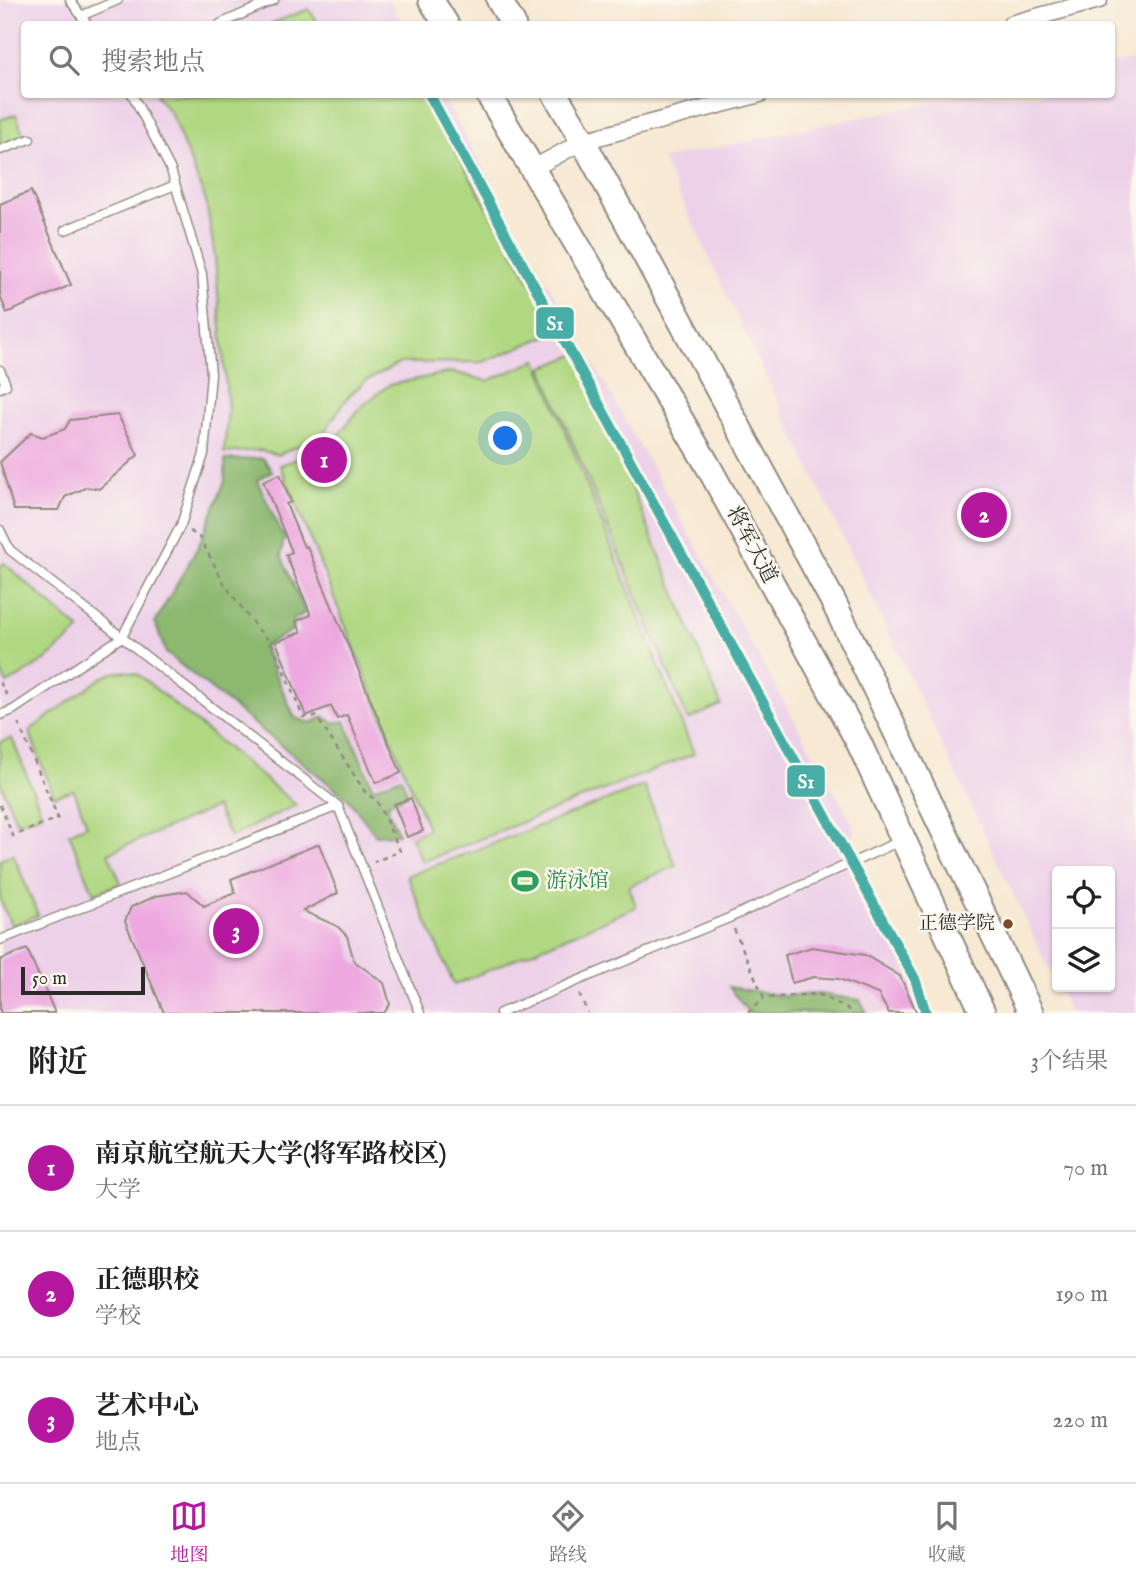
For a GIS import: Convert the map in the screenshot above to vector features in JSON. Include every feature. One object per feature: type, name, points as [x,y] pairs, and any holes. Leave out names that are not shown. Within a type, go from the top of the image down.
[{"type":"main road","points":[[431,0],[444,21]]},
{"type":"main road","points":[[499,0],[511,21]]},
{"type":"main road","name":"将军大道","points":[[490,98],[707,464],[859,743],[983,1013]]},
{"type":"main road","points":[[557,98],[834,603],[1031,1013]]},
{"type":"street","points":[[1022,21],[1099,0]]},
{"type":"street","points":[[532,169],[583,141],[745,98]]},
{"type":"lane","points":[[70,0],[85,21]]},
{"type":"lane","points":[[81,16],[118,0]]},
{"type":"lane","points":[[227,21],[274,0]]},
{"type":"lane","points":[[0,715],[13,710],[122,637],[181,525],[204,454],[211,374],[202,274],[171,170],[134,98]]},
{"type":"lane","points":[[0,150],[30,139]]},
{"type":"lane","points":[[65,230],[175,185]]},
{"type":"lane","points":[[0,370],[6,385],[0,388]]},
{"type":"lane","points":[[0,530],[10,550],[338,806],[421,1013]]},
{"type":"lane","points":[[0,940],[338,806]]},
{"type":"lane","points":[[500,1013],[729,918],[903,840]]},
{"type":"path","points":[[181,525],[200,538],[225,584],[255,626],[273,645],[303,718],[316,716],[367,795],[376,799],[400,851],[362,866]]},
{"type":"path","points":[[0,682],[58,818],[13,836],[0,805]]},
{"type":"path","points":[[729,918],[764,998]]},
{"type":"path","points":[[574,982],[588,1013]]},
{"type":"path","points":[[748,1013],[764,998],[818,994],[847,1007],[850,1013]]},
{"type":"shaded area","points":[[0,0],[389,0],[401,21],[21,21],[21,98],[444,98],[854,826],[854,861],[926,1013],[0,1013]]},
{"type":"shaded area","points":[[1136,59],[1136,1013],[1070,1013],[1060,992],[1115,992],[1115,866],[1052,866],[1052,976],[662,159],[953,98],[1115,98],[1115,63]]},
{"type":"green space","points":[[309,9],[316,21],[278,21]]},
{"type":"green space","points":[[158,98],[425,98],[559,331],[483,362],[400,363],[364,382],[348,397],[322,435],[278,455],[260,450],[224,453],[228,410],[215,257],[206,201],[171,114]]},
{"type":"green space","points":[[16,114],[24,137],[0,146],[0,120]]},
{"type":"green space","points":[[577,354],[721,705],[688,720],[542,368]]},
{"type":"green space","points":[[537,360],[694,754],[422,862],[411,838],[428,829],[280,465],[327,449],[361,407],[389,385],[452,372],[488,381]]},
{"type":"green space","points":[[263,458],[272,471],[257,480],[284,539],[281,555],[305,613],[294,619],[292,630],[263,647],[295,718],[311,723],[324,717],[334,723],[345,721],[373,788],[401,777],[408,795],[389,803],[388,810],[398,834],[376,835],[348,799],[166,653],[155,622],[198,547],[225,481],[225,460]]},
{"type":"green space","points":[[4,563],[80,630],[46,660],[7,684],[0,670],[0,566]]},
{"type":"green space","points":[[127,671],[139,675],[296,805],[230,837],[216,807],[108,853],[121,883],[94,894],[69,833],[87,825],[74,790],[54,796],[29,731],[101,678]]},
{"type":"green space","points":[[12,738],[42,814],[17,823],[0,781],[0,742]]},
{"type":"green space","name":"游泳馆","points":[[644,786],[676,866],[629,886],[636,907],[454,985],[407,876]]},
{"type":"green space","points":[[13,854],[38,915],[12,926],[0,900],[0,860]]},
{"type":"green space","points":[[729,987],[784,996],[818,994],[860,1000],[867,1013],[749,1013]]},
{"type":"building","points":[[31,191],[71,285],[7,313],[0,296],[0,204]]},
{"type":"building","points":[[118,415],[138,455],[99,489],[87,487],[65,497],[59,510],[14,510],[0,462],[31,433],[43,437],[65,429],[70,420]]},
{"type":"building","points":[[280,474],[291,502],[286,504],[304,547],[307,546],[401,773],[376,783],[347,715],[337,719],[331,706],[306,716],[276,642],[301,632],[296,621],[311,615],[286,555],[292,552],[263,481]]},
{"type":"building","points":[[411,798],[423,831],[407,837],[394,804]]},
{"type":"building","points":[[319,844],[338,893],[303,911],[337,926],[347,936],[354,961],[384,983],[390,1004],[384,1013],[164,1013],[125,921],[131,907],[156,896],[187,891],[204,906],[235,893],[231,879]]},
{"type":"building","points":[[812,947],[865,955],[900,976],[917,1013],[889,1013],[878,994],[839,979],[814,977],[792,983],[785,955]]},
{"type":"building","points":[[27,949],[55,1013],[0,1013],[0,960]]},
{"type":"transit line","name":"S1","points":[[431,98],[915,979],[926,1013]]},
{"type":"place","name":"南京航空航天大学(将军路校区)","points":[[324,460]]},
{"type":"place","name":"正德职校","points":[[984,515]]},
{"type":"place","name":"游泳馆","points":[[525,881]]},
{"type":"place","name":"正德学院","points":[[1008,924]]},
{"type":"place","name":"艺术中心","points":[[236,931]]}]
